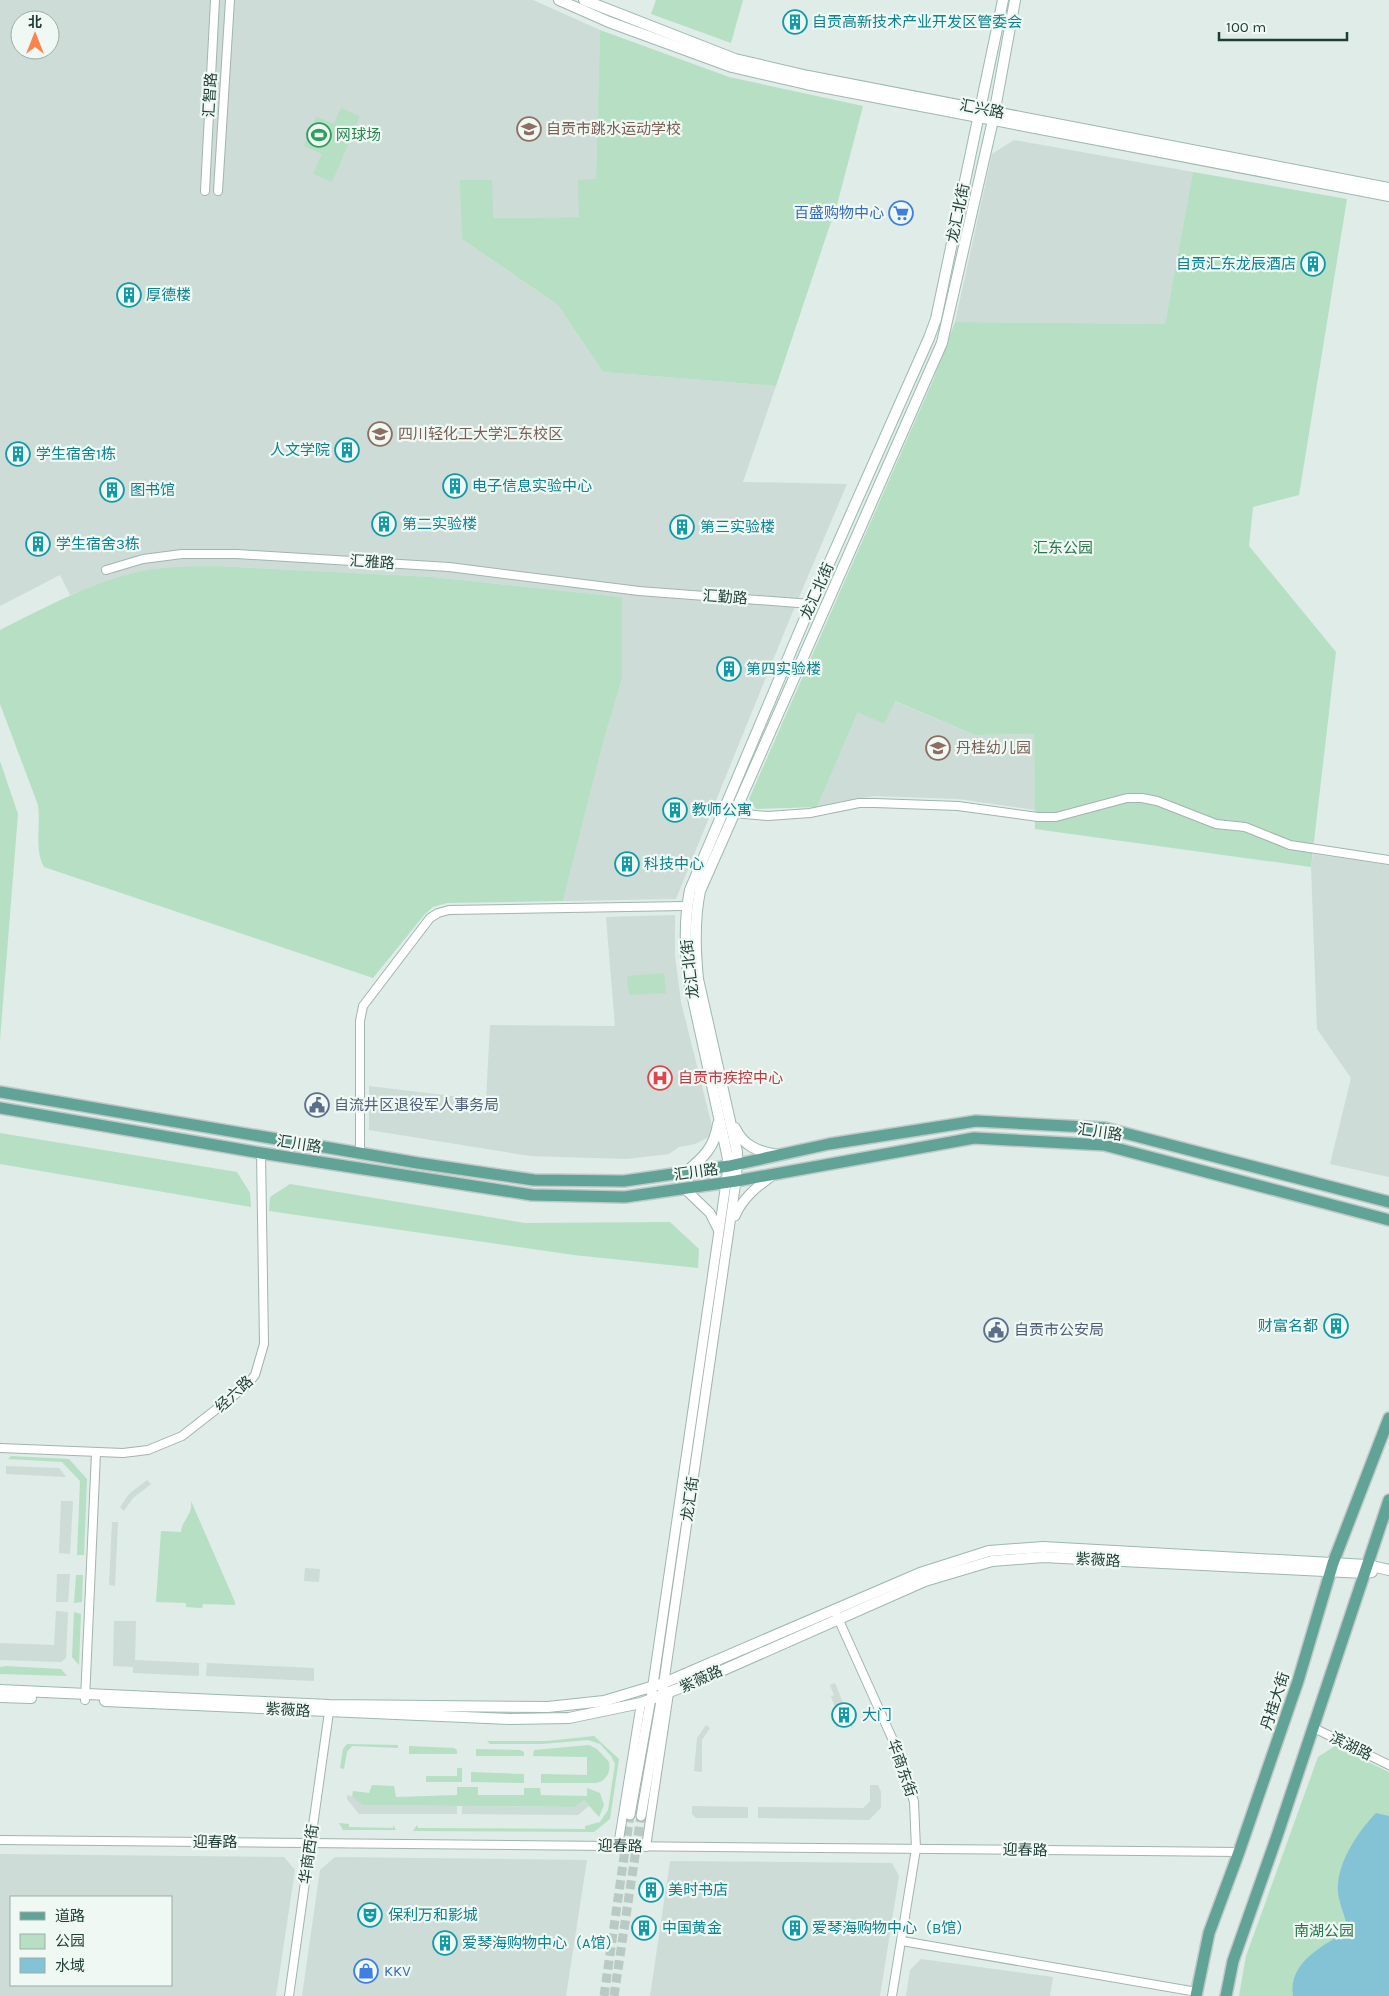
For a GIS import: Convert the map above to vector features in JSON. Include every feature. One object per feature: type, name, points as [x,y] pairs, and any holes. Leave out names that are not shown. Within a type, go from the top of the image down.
[{"type":"main road","points":[[559,0],[610,22],[732,67],[806,84],[980,113],[1389,196]]},
{"type":"main road","name":"汇兴路","points":[[584,0],[735,60],[980,113]]},
{"type":"main road","name":"龙汇北街","points":[[724,1116],[689,980],[686,953],[686,906],[690,890],[707,846],[812,604],[930,338],[936,318],[1003,0]]},
{"type":"main road","name":"龙汇北街","points":[[731,1182],[734,1165],[698,978],[696,907],[700,891],[734,813],[942,343],[993,116],[1015,0]]},
{"type":"main road","name":"汇兴路","points":[[993,116],[1389,188]]},
{"type":"main road","name":"汇川路","points":[[0,1092],[360,1153],[534,1180],[624,1181],[734,1165],[829,1144],[976,1121],[1105,1128],[1389,1202]]},
{"type":"main road","name":"汇川路","points":[[0,1108],[261,1153],[532,1195],[625,1197],[731,1182],[974,1138],[1104,1145],[1389,1220]]},
{"type":"main road","points":[[724,1116],[738,1135],[753,1148],[760,1152],[781,1155]]},
{"type":"main road","points":[[686,1172],[705,1157],[716,1137],[724,1116]]},
{"type":"main road","name":"丹桂大街","points":[[1196,1994],[1209,1933],[1298,1681],[1332,1567],[1389,1418]]},
{"type":"main road","points":[[1226,1996],[1233,1961],[1314,1728],[1389,1500]]},
{"type":"main road","name":"紫薇路","points":[[0,1690],[329,1712],[541,1719],[568,1718],[646,1701],[666,1694],[920,1573],[989,1551],[1042,1547],[1387,1570]]},
{"type":"main road","name":"紫薇路","points":[[0,1697],[85,1696],[329,1705],[548,1707],[604,1701],[652,1688],[835,1614]]},
{"type":"street","name":"汇智路","points":[[205,191],[215,0]]},
{"type":"street","name":"汇智路","points":[[218,190],[230,0]]},
{"type":"street","name":"汇雅路","points":[[106,570],[142,559],[182,554],[237,554],[449,567],[639,591]]},
{"type":"street","name":"汇勤路","points":[[639,591],[812,604]]},
{"type":"street","points":[[734,813],[768,816],[810,813],[859,803],[875,803],[958,806],[1038,817],[1056,817],[1127,798],[1142,798],[1157,801],[1216,824],[1244,827],[1290,845],[1389,860]]},
{"type":"street","points":[[360,1153],[360,1021],[363,1006],[430,918],[438,913],[449,910],[686,906]]},
{"type":"street","name":"经六路","points":[[0,1448],[134,1453],[170,1442],[191,1430],[227,1403],[255,1375],[261,1360],[264,1344],[261,1153]]},
{"type":"street","points":[[730,1228],[740,1205],[753,1190],[773,1174]]},
{"type":"street","name":"龙汇街","points":[[640,1816],[666,1694],[664,1683],[730,1228],[731,1182]]},
{"type":"street","name":"龙汇街","points":[[630,1815],[646,1701],[652,1688],[718,1229],[731,1182]]},
{"type":"street","points":[[684,1188],[710,1213],[718,1229]]},
{"type":"street","points":[[85,1696],[96,1453]]},
{"type":"street","name":"华商东街","points":[[835,1614],[906,1769],[914,1802],[916,1849],[892,1996]]},
{"type":"street","points":[[646,1846],[666,1694]]},
{"type":"street","points":[[618,1846],[646,1701]]},
{"type":"street","name":"华商西街","points":[[289,1996],[329,1712]]},
{"type":"street","name":"滨湖路","points":[[1314,1728],[1389,1765]]},
{"type":"street","name":"迎春路","points":[[0,1840],[1239,1852]]},
{"type":"street","points":[[902,1941],[1196,1994]]},
{"type":"shaded area","name":"四川轻化工大学汇东校区","points":[[0,0],[533,0],[600,30],[596,180],[579,217],[492,218],[462,239],[558,305],[603,372],[776,386],[743,482],[847,484],[786,628],[676,899],[563,901],[604,739],[622,679],[621,597],[433,577],[217,566],[135,573],[70,595],[60,575],[0,606]]},
{"type":"shaded area","points":[[1014,140],[1193,172],[1165,324],[955,322],[992,154]]},
{"type":"shaded area","name":"丹桂幼儿园","points":[[894,701],[975,735],[1034,734],[1035,810],[958,799],[874,796],[817,807],[858,712]]},
{"type":"shaded area","points":[[1313,854],[1389,865],[1389,1177],[1330,1164],[1351,1078],[1317,1029],[1311,867]]},
{"type":"shaded area","points":[[675,915],[675,956],[681,1002],[713,1130],[709,1137],[695,1144],[679,1147],[669,1154],[627,1159],[530,1156],[369,1130],[369,1086],[486,1100],[490,1025],[615,1026],[606,917]]},
{"type":"shaded area","points":[[6,1466],[59,1468],[66,1477],[6,1474]]},
{"type":"shaded area","points":[[147,1480],[151,1484],[133,1498],[124,1511],[120,1507],[129,1494]]},
{"type":"shaded area","points":[[61,1501],[73,1501],[70,1554],[59,1553]]},
{"type":"shaded area","points":[[112,1522],[118,1522],[115,1586],[109,1585]]},
{"type":"shaded area","points":[[305,1568],[320,1569],[319,1582],[304,1581]]},
{"type":"shaded area","points":[[57,1574],[70,1574],[68,1602],[56,1602]]},
{"type":"shaded area","points":[[56,1611],[68,1612],[66,1658],[61,1662],[0,1660],[0,1643],[54,1645]]},
{"type":"shaded area","points":[[114,1621],[136,1621],[135,1660],[199,1663],[199,1676],[133,1673],[133,1667],[113,1666]]},
{"type":"shaded area","points":[[207,1663],[314,1668],[314,1681],[206,1676]]},
{"type":"shaded area","points":[[835,1683],[843,1703],[835,1707],[831,1696],[834,1695],[830,1685]]},
{"type":"shaded area","points":[[706,1725],[710,1728],[702,1740],[702,1772],[694,1771],[697,1738]]},
{"type":"shaded area","points":[[870,1785],[878,1785],[881,1792],[881,1808],[869,1820],[758,1818],[758,1807],[863,1808],[870,1801]]},
{"type":"shaded area","points":[[347,1795],[355,1797],[362,1805],[457,1806],[457,1814],[359,1814],[347,1799]]},
{"type":"shaded area","points":[[584,1800],[589,1806],[578,1815],[462,1814],[462,1806],[575,1807]]},
{"type":"shaded area","points":[[692,1806],[748,1807],[748,1818],[696,1818],[692,1814]]},
{"type":"shaded area","points":[[0,1854],[284,1857],[295,1870],[276,1996],[0,1996]]},
{"type":"shaded area","name":"爱琴海购物中心（A馆）","points":[[335,1857],[587,1860],[566,1996],[302,1996],[320,1870]]},
{"type":"shaded area","points":[[670,1861],[892,1863],[899,1876],[880,1996],[650,1996]]},
{"type":"shaded area","points":[[921,1959],[1053,1977],[1050,1996],[906,1996],[910,1970]]},
{"type":"green space","points":[[656,0],[743,0],[731,43],[651,14]]},
{"type":"green space","points":[[600,30],[729,77],[863,106],[838,201],[776,386],[603,372],[558,305],[462,239],[460,180],[492,180],[493,218],[579,217],[578,180],[596,179]]},
{"type":"green space","points":[[341,108],[360,116],[332,182],[313,174],[322,154],[304,146],[316,117],[334,124]]},
{"type":"green space","name":"汇东公园","points":[[1193,172],[1347,199],[1299,495],[1253,507],[1249,546],[1336,652],[1311,867],[1035,829],[1034,734],[975,735],[895,701],[884,724],[858,712],[817,807],[756,809],[749,799],[934,378],[955,322],[1165,324]]},
{"type":"green space","points":[[217,566],[433,577],[622,597],[622,679],[604,739],[563,901],[447,903],[433,907],[425,914],[373,978],[44,867],[38,845],[38,805],[0,704],[0,630],[66,598],[116,578],[155,569]]},
{"type":"green space","points":[[0,761],[18,814],[0,1040]]},
{"type":"green space","points":[[664,973],[666,993],[629,995],[627,976]]},
{"type":"green space","points":[[0,1133],[237,1172],[250,1193],[251,1207],[0,1164]]},
{"type":"green space","points":[[290,1184],[525,1223],[670,1222],[699,1249],[698,1268],[574,1255],[269,1211],[270,1197]]},
{"type":"green space","points":[[11,1456],[69,1459],[87,1479],[84,1555],[77,1555],[80,1481],[62,1462],[8,1459]]},
{"type":"green space","points":[[191,1501],[235,1605],[203,1604],[202,1608],[186,1607],[186,1603],[156,1602],[161,1531],[181,1532],[189,1514]]},
{"type":"green space","points":[[76,1575],[83,1575],[82,1602],[74,1603]]},
{"type":"green space","points":[[74,1612],[81,1614],[79,1665],[72,1657]]},
{"type":"green space","points":[[0,1667],[61,1669],[67,1676],[0,1674]]},
{"type":"green space","points":[[594,1736],[619,1759],[610,1819],[594,1832],[413,1831],[417,1825],[418,1828],[585,1829],[585,1826],[600,1822],[608,1810],[615,1764],[611,1756],[600,1744],[588,1740],[542,1744],[490,1744],[487,1741],[547,1741]]},
{"type":"green space","points":[[347,1744],[398,1745],[398,1748],[352,1746],[347,1752],[344,1769],[340,1768],[343,1749]]},
{"type":"green space","points":[[589,1745],[597,1749],[609,1762],[608,1773],[603,1780],[596,1783],[541,1783],[541,1774],[587,1775],[587,1757],[533,1756],[534,1750]]},
{"type":"green space","points":[[409,1746],[454,1748],[457,1750],[457,1754],[409,1754]]},
{"type":"green space","name":"南湖公园","points":[[1335,1746],[1389,1772],[1389,1996],[1239,1996],[1246,1956],[1318,1757]]},
{"type":"green space","points":[[476,1749],[520,1750],[524,1752],[524,1756],[476,1756]]},
{"type":"green space","points":[[457,1768],[462,1768],[462,1782],[426,1782],[426,1776],[457,1776]]},
{"type":"green space","points":[[471,1772],[524,1774],[524,1783],[471,1782]]},
{"type":"green space","points":[[372,1785],[394,1786],[396,1797],[457,1795],[457,1787],[478,1787],[478,1795],[524,1795],[524,1788],[540,1788],[541,1795],[587,1796],[587,1788],[600,1793],[604,1805],[599,1817],[584,1800],[575,1807],[362,1805],[352,1796],[353,1791],[369,1793]]},
{"type":"green space","points":[[339,1823],[349,1824],[349,1827],[393,1828],[393,1825],[396,1830],[343,1830]]},
{"type":"water","points":[[1376,1813],[1389,1816],[1389,1996],[1293,1996],[1293,1984],[1296,1973],[1302,1964],[1319,1949],[1348,1930],[1338,1892],[1340,1871],[1355,1839]]},
{"type":"tunnel","points":[[604,1996],[630,1815]]},
{"type":"tunnel","points":[[614,1996],[641,1816]]},
{"type":"place","name":"自贡高新技术产业开发区管委会","points":[[795,22]]},
{"type":"place","name":"自贡市跳水运动学校","points":[[529,129]]},
{"type":"place","name":"网球场","points":[[319,135]]},
{"type":"place","name":"百盛购物中心","points":[[901,213]]},
{"type":"place","name":"自贡汇东龙辰酒店","points":[[1313,264]]},
{"type":"place","name":"厚德楼","points":[[129,295]]},
{"type":"place","name":"四川轻化工大学汇东校区","points":[[380,434]]},
{"type":"place","name":"人文学院","points":[[347,450]]},
{"type":"place","name":"学生宿舍1栋","points":[[18,454]]},
{"type":"place","name":"电子信息实验中心","points":[[455,486]]},
{"type":"place","name":"图书馆","points":[[112,490]]},
{"type":"place","name":"第二实验楼","points":[[384,524]]},
{"type":"place","name":"第三实验楼","points":[[682,527]]},
{"type":"place","name":"学生宿舍3栋","points":[[38,544]]},
{"type":"place","name":"第四实验楼","points":[[729,669]]},
{"type":"place","name":"丹桂幼儿园","points":[[938,748]]},
{"type":"place","name":"教师公寓","points":[[675,810]]},
{"type":"place","name":"科技中心","points":[[627,864]]},
{"type":"place","name":"自贡市疾控中心","points":[[660,1078]]},
{"type":"place","name":"自流井区退役军人事务局","points":[[317,1105]]},
{"type":"place","name":"财富名都","points":[[1336,1326]]},
{"type":"place","name":"自贡市公安局","points":[[996,1330]]},
{"type":"place","name":"大门","points":[[844,1715]]},
{"type":"place","name":"美时书店","points":[[651,1890]]},
{"type":"place","name":"保利万和影城","points":[[370,1915]]},
{"type":"place","name":"中国黄金","points":[[644,1928]]},
{"type":"place","name":"爱琴海购物中心（B馆）","points":[[795,1928]]},
{"type":"place","name":"爱琴海购物中心（A馆）","points":[[445,1943]]},
{"type":"place","name":"KKV","points":[[366,1971]]}]
